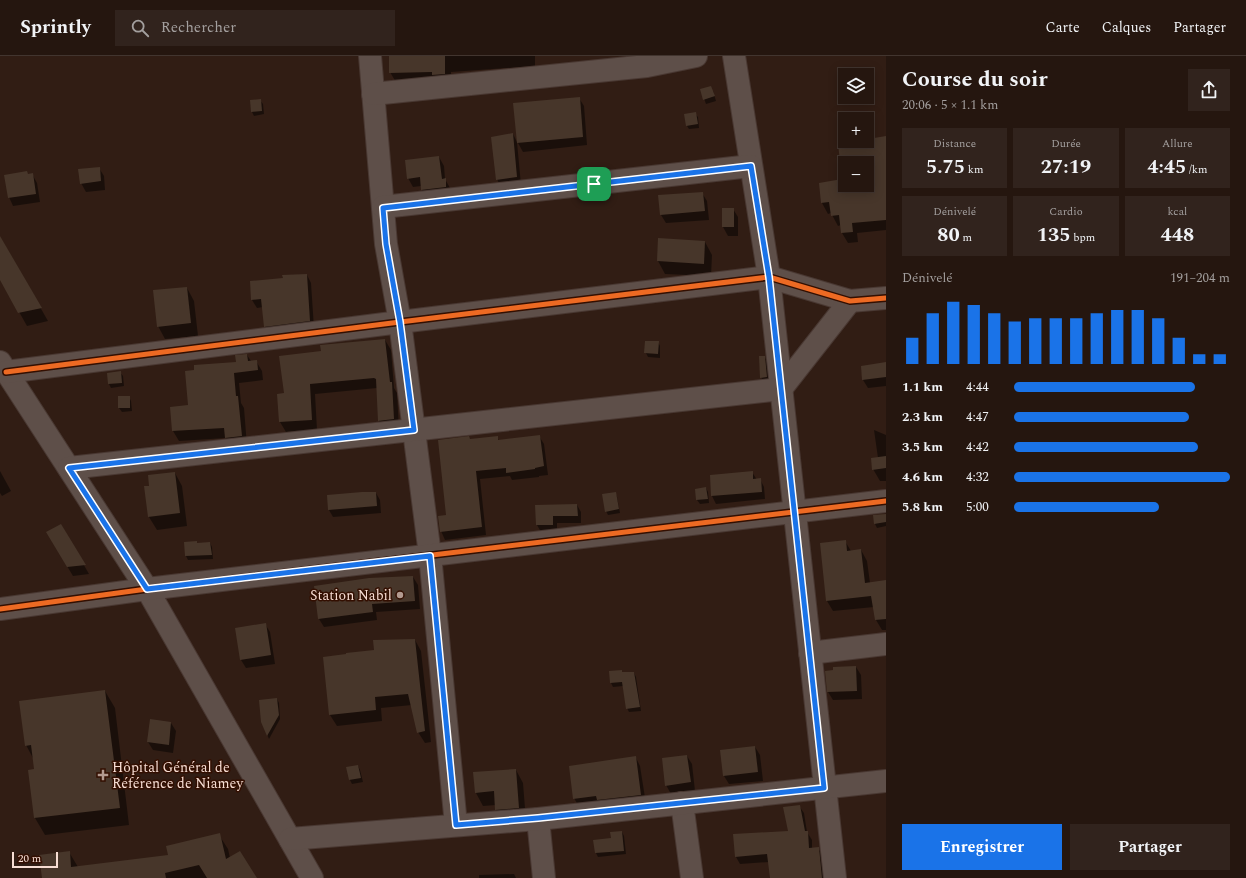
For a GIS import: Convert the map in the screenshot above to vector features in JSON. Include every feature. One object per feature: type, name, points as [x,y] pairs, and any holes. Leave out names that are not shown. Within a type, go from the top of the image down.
[{"type":"street","points":[[370,56],[386,244],[400,322],[430,556],[456,825]]},
{"type":"street","points":[[373,94],[647,66],[696,56]]},
{"type":"street","points":[[734,56],[769,277],[834,878]]},
{"type":"street","points":[[383,208],[751,166]]},
{"type":"street","points":[[312,878],[147,589],[3,367],[400,322],[769,277],[850,301],[886,298]]},
{"type":"street","points":[[69,468],[781,389],[850,301]]},
{"type":"street","points":[[0,609],[147,589],[886,501]]},
{"type":"street","points":[[810,653],[886,644]]},
{"type":"street","points":[[290,839],[538,818],[886,781]]},
{"type":"street","points":[[682,803],[692,878]]},
{"type":"street","points":[[538,818],[544,878]]},
{"type":"building","points":[[389,56],[445,56],[445,74],[432,75],[432,72],[389,73]]},
{"type":"building","points":[[711,86],[715,96],[703,100],[700,89]]},
{"type":"building","points":[[580,97],[583,137],[517,143],[513,103]]},
{"type":"building","points":[[261,99],[262,111],[251,112],[250,100]]},
{"type":"building","points":[[696,112],[698,124],[686,126],[684,114]]},
{"type":"building","points":[[513,133],[517,177],[496,180],[491,137]]},
{"type":"building","points":[[886,136],[886,220],[852,223],[853,232],[841,233],[839,215],[831,216],[829,202],[821,203],[819,183],[838,180],[838,192],[874,192],[874,156],[839,156],[838,148],[874,148],[874,139]]},
{"type":"building","points":[[439,156],[442,179],[446,178],[446,187],[421,190],[420,177],[407,179],[405,160]]},
{"type":"building","points":[[100,167],[101,181],[80,184],[78,169]]},
{"type":"building","points":[[27,171],[28,174],[33,173],[36,194],[8,198],[4,175]]},
{"type":"building","points":[[703,192],[705,211],[660,215],[658,195]]},
{"type":"building","points":[[722,208],[734,208],[734,227],[722,227]]},
{"type":"building","points":[[0,236],[42,308],[18,313],[0,280]]},
{"type":"building","points":[[658,238],[705,241],[704,264],[657,261]]},
{"type":"building","points":[[307,274],[310,321],[264,327],[261,299],[251,300],[250,281],[283,278],[282,275]]},
{"type":"building","points":[[187,287],[191,323],[157,327],[153,290]]},
{"type":"building","points":[[385,339],[390,382],[392,382],[394,419],[378,421],[376,379],[374,378],[310,384],[312,420],[279,422],[277,394],[284,393],[279,356],[321,351],[320,345]]},
{"type":"building","points":[[645,341],[659,341],[658,354],[644,353]]},
{"type":"building","points":[[247,354],[248,361],[257,360],[258,370],[234,373],[242,436],[225,438],[224,428],[172,431],[170,407],[188,405],[185,371],[194,370],[194,365],[236,362],[235,355]]},
{"type":"building","points":[[759,356],[765,356],[767,377],[760,378]]},
{"type":"building","points":[[886,362],[886,377],[862,380],[861,366]]},
{"type":"building","points":[[121,371],[122,383],[108,384],[107,373]]},
{"type":"building","points":[[118,396],[130,396],[130,408],[118,408]]},
{"type":"building","points":[[540,435],[544,466],[535,469],[506,473],[506,468],[476,471],[482,527],[440,532],[438,516],[446,515],[438,440],[469,436],[470,439],[498,436],[498,440]]},
{"type":"building","points":[[886,456],[886,468],[872,470],[871,458]]},
{"type":"building","points":[[753,471],[753,479],[761,478],[762,492],[711,496],[710,475]]},
{"type":"building","points":[[175,472],[180,513],[148,517],[144,486],[149,486],[148,475]]},
{"type":"building","points":[[706,487],[708,499],[696,500],[695,489]]},
{"type":"building","points":[[376,492],[377,506],[328,510],[327,495]]},
{"type":"building","points":[[616,492],[619,509],[605,512],[602,494]]},
{"type":"building","points":[[577,504],[578,516],[553,516],[553,525],[536,525],[535,505]]},
{"type":"building","points":[[886,514],[886,522],[874,524],[873,515]]},
{"type":"building","points":[[61,524],[86,565],[67,567],[46,532]]},
{"type":"building","points":[[846,540],[847,551],[861,549],[865,583],[886,580],[886,619],[875,620],[871,596],[826,601],[820,543]]},
{"type":"building","points":[[197,541],[197,543],[210,542],[212,555],[185,556],[184,542]]},
{"type":"building","points":[[413,576],[415,601],[372,604],[373,612],[318,619],[314,586],[369,578]]},
{"type":"building","points":[[266,623],[271,655],[240,660],[235,628]]},
{"type":"building","points":[[415,639],[425,731],[417,733],[408,694],[375,697],[376,710],[329,715],[323,657],[374,650],[373,640]]},
{"type":"building","points":[[856,666],[857,691],[827,692],[825,671],[833,670],[833,667]]},
{"type":"building","points":[[622,670],[622,672],[634,672],[640,707],[626,709],[622,682],[610,683],[609,671]]},
{"type":"building","points":[[105,690],[120,808],[34,818],[28,770],[34,769],[31,745],[25,746],[19,701]]},
{"type":"building","points":[[277,698],[279,715],[267,736],[261,722],[259,700]]},
{"type":"building","points":[[150,719],[171,722],[169,745],[147,742]]},
{"type":"building","points":[[755,746],[758,772],[723,776],[720,750]]},
{"type":"building","points":[[687,755],[691,782],[665,786],[662,758]]},
{"type":"building","points":[[636,756],[641,795],[597,800],[596,796],[573,799],[569,766]]},
{"type":"building","points":[[358,765],[361,778],[349,780],[346,767]]},
{"type":"building","points":[[516,769],[519,808],[495,810],[494,791],[475,793],[473,772]]},
{"type":"building","points":[[800,805],[805,831],[808,831],[809,848],[819,847],[822,878],[770,878],[767,854],[735,857],[733,834],[788,831],[783,807]]},
{"type":"building","points":[[622,831],[624,851],[595,853],[593,840],[611,838],[610,832]]},
{"type":"building","points":[[220,833],[226,859],[240,851],[257,878],[207,878],[199,865],[165,873],[166,878],[42,878],[39,855],[70,851],[71,867],[168,855],[166,846]]},
{"type":"cycle path","points":[[6,372],[769,277],[850,301],[886,298]]},
{"type":"cycle path","points":[[0,609],[147,589],[886,501]]},
{"type":"place","name":"Station Nabil","points":[[400,595]]},
{"type":"place","name":"Hôpital Général de Référence de Niamey","points":[[103,775]]},
{"type":"route","points":[[751,166],[769,277],[824,788],[538,818],[456,825],[430,556],[147,589],[69,468],[414,430],[400,322],[386,244],[383,208],[594,184],[751,166]]}]
